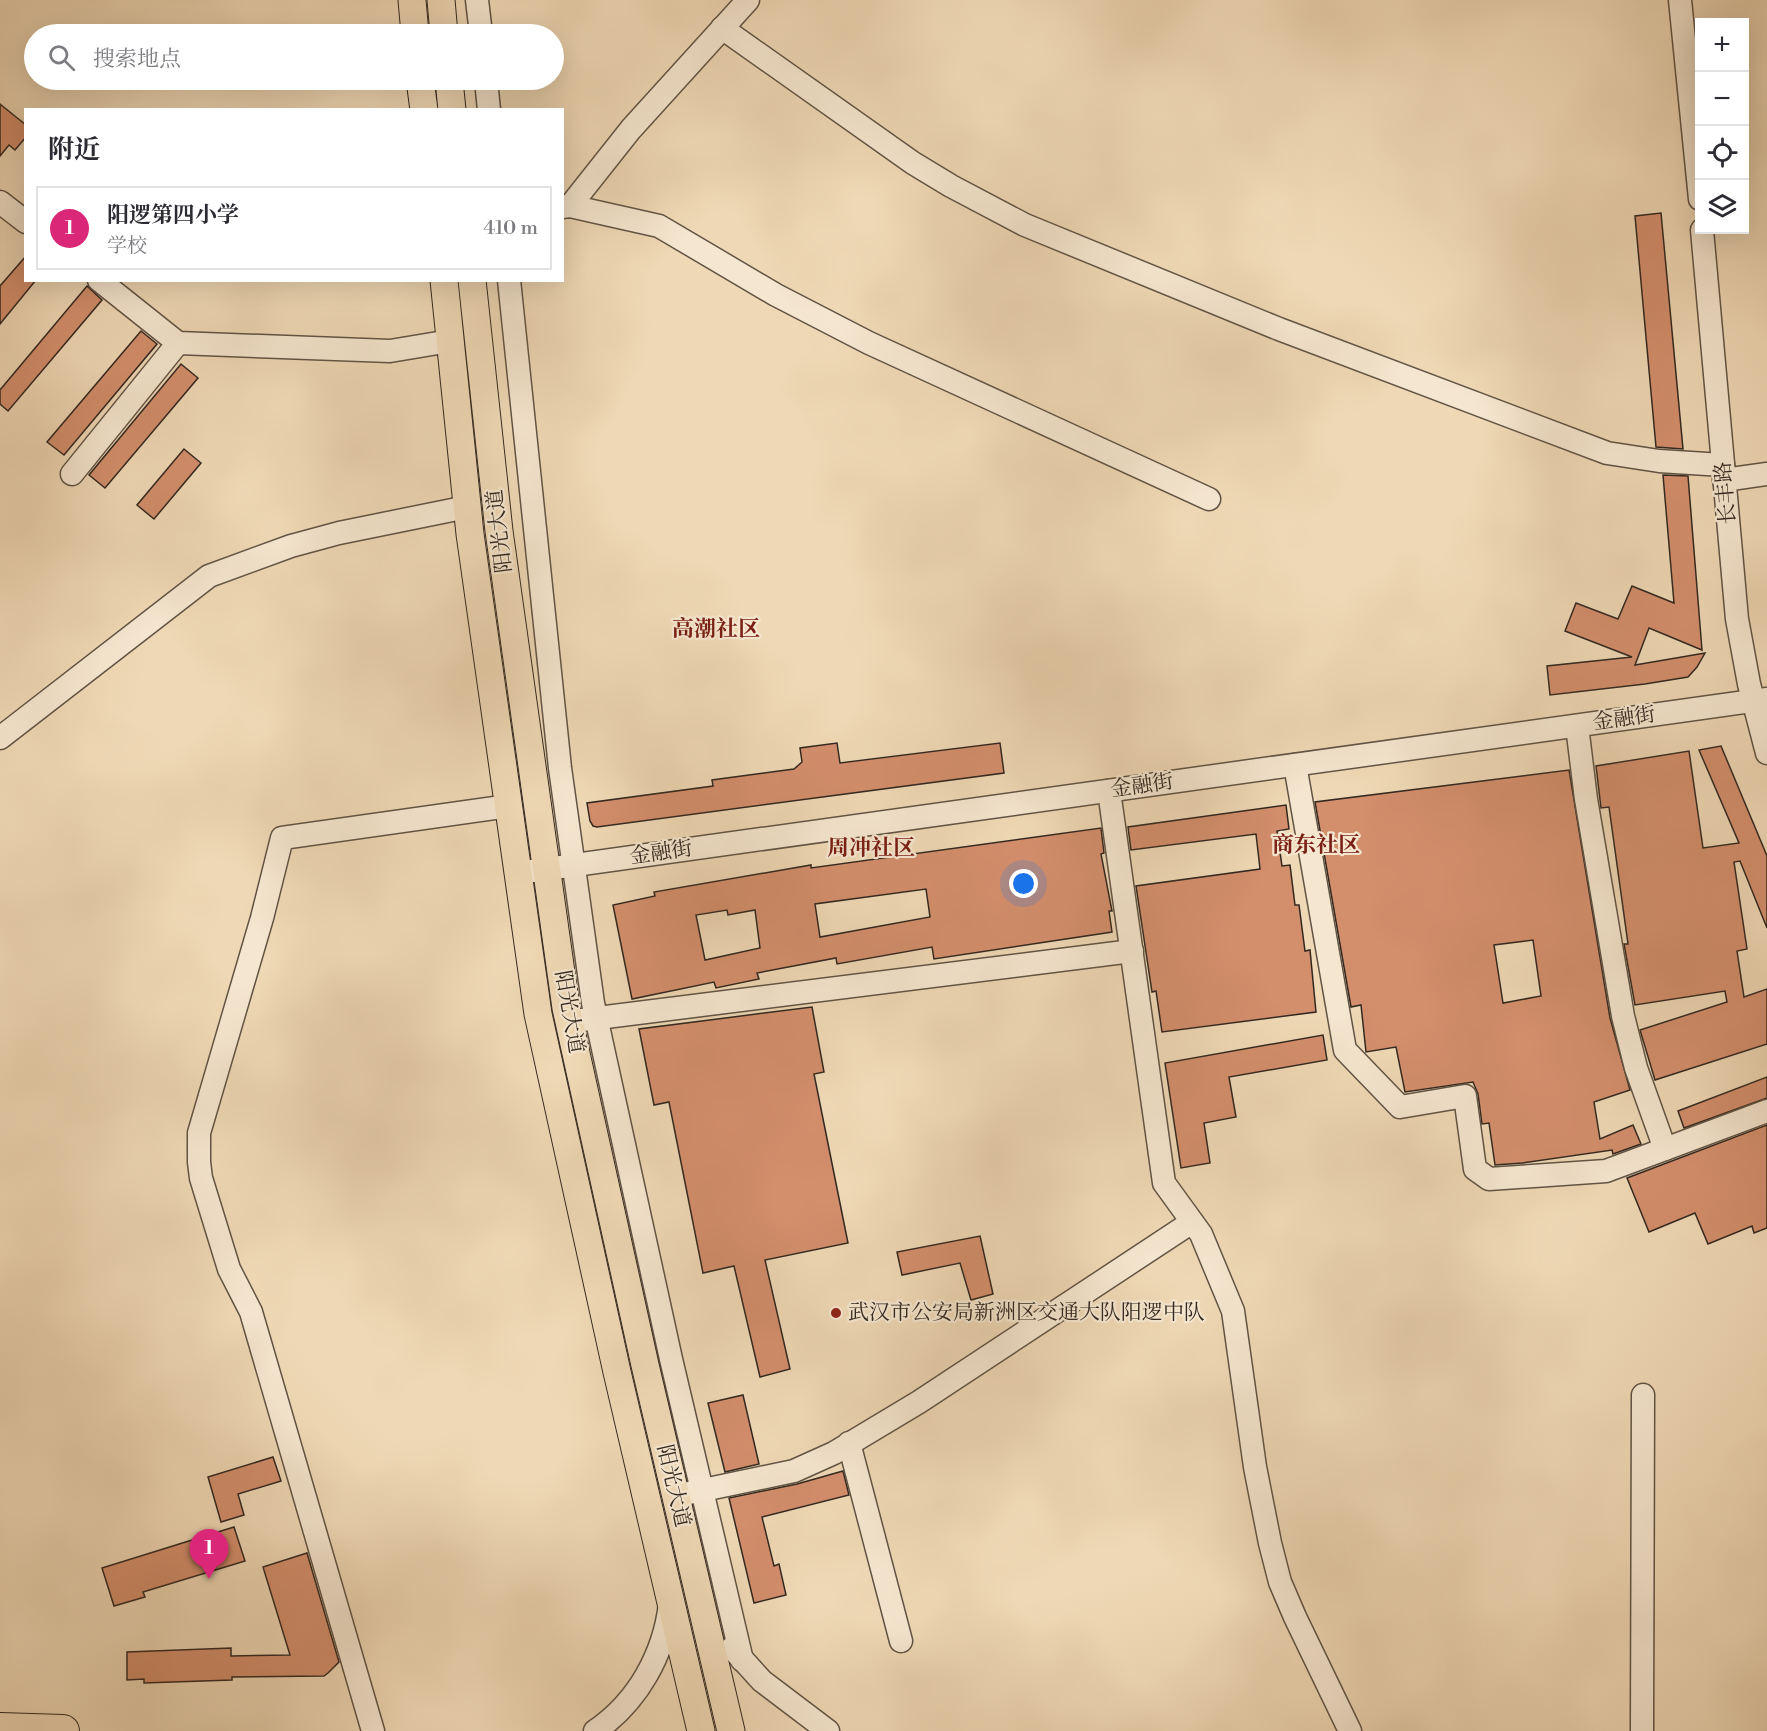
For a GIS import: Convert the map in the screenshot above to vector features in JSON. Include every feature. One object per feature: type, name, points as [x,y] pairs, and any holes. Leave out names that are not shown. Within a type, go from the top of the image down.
[{"type":"highway","points":[[0,1728],[63,1731]]},
{"type":"main road","points":[[412,0],[414,24]]},
{"type":"main road","points":[[441,0],[443,24]]},
{"type":"main road","points":[[421,90],[424,108]]},
{"type":"main road","points":[[450,90],[452,108]]},
{"type":"main road","name":"阳光大道","points":[[444,282],[467,507],[538,1014],[617,1372],[701,1731]]},
{"type":"main road","name":"阳光大道","points":[[472,282],[499,531],[569,1022],[675,1496],[731,1731]]},
{"type":"street","points":[[477,0],[480,24]]},
{"type":"street","points":[[748,0],[566,206],[659,226],[776,295],[869,343],[1209,499]]},
{"type":"street","points":[[1680,0],[1698,180]]},
{"type":"street","points":[[722,28],[913,163],[989,207],[1062,242],[1289,334],[1606,453],[1724,472],[1767,474]]},
{"type":"street","points":[[487,90],[489,108]]},
{"type":"street","points":[[0,202],[24,220]]},
{"type":"street","name":"长丰路","points":[[1702,234],[1737,619],[1760,700],[1767,753]]},
{"type":"street","points":[[102,282],[178,343],[390,351],[450,341]]},
{"type":"street","points":[[509,282],[560,768],[596,1019],[742,1660]]},
{"type":"street","points":[[72,474],[178,343]]},
{"type":"street","points":[[0,738],[209,576],[280,549],[339,533],[467,507]]},
{"type":"street","name":"金融街","points":[[518,873],[1760,700]]},
{"type":"street","points":[[1577,726],[1586,800],[1623,1016],[1636,1068],[1665,1149]]},
{"type":"street","points":[[1295,765],[1345,1050],[1400,1107],[1465,1096],[1475,1168],[1489,1179],[1606,1171],[1767,1111]]},
{"type":"street","points":[[1109,791],[1164,1183],[1201,1234],[1233,1311],[1255,1467],[1280,1582],[1350,1731]]},
{"type":"street","points":[[373,1731],[251,1312],[229,1269],[201,1178],[199,1133],[262,918],[282,838],[509,806]]},
{"type":"street","points":[[569,1022],[1132,951]]},
{"type":"street","points":[[675,1496],[794,1471],[834,1453],[919,1402],[1192,1222]]},
{"type":"street","points":[[1641,1731],[1643,1395]]},
{"type":"street","points":[[849,1443],[901,1641]]},
{"type":"street","points":[[595,1731],[628,1702],[650,1670],[664,1636],[670,1599]]},
{"type":"street","points":[[702,1608],[742,1660],[786,1701],[828,1731]]},
{"type":"building","points":[[0,104],[24,123],[24,139],[15,150],[9,145],[0,156]]},
{"type":"building","points":[[1661,213],[1683,449],[1656,447],[1635,216]]},
{"type":"building","points":[[24,258],[24,282],[34,282],[0,324],[0,286]]},
{"type":"building","points":[[87,286],[102,300],[8,411],[0,404],[0,390]]},
{"type":"building","points":[[141,331],[157,344],[64,455],[47,442]]},
{"type":"building","points":[[181,364],[198,378],[105,488],[89,475]]},
{"type":"building","points":[[184,449],[201,463],[154,519],[137,505]]},
{"type":"building","points":[[1663,475],[1688,476],[1702,650],[1649,628],[1635,665],[1705,653],[1688,677],[1550,695],[1547,666],[1632,657],[1565,631],[1576,603],[1618,619],[1632,586],[1674,603]]},
{"type":"building","points":[[837,743],[840,763],[1000,743],[1004,773],[597,827],[593,826],[590,821],[587,803],[713,786],[712,780],[794,769],[802,762],[800,748]]},
{"type":"building","points":[[1721,746],[1767,856],[1767,928],[1740,861],[1734,862],[1747,949],[1737,951],[1744,997],[1767,989],[1767,1044],[1655,1080],[1640,1030],[1727,1002],[1725,991],[1635,1005],[1624,944],[1628,944],[1609,807],[1601,808],[1596,766],[1689,751],[1703,848],[1739,843],[1699,750]]},
{"type":"building","points":[[1569,770],[1610,1018],[1630,1090],[1594,1102],[1600,1139],[1633,1125],[1641,1144],[1613,1154],[1612,1150],[1495,1165],[1489,1123],[1482,1124],[1478,1094],[1473,1082],[1405,1092],[1396,1047],[1366,1052],[1361,1005],[1351,1007],[1315,802]],"holes":[[[1533,940],[1541,996],[1503,1003],[1494,945]]]},
{"type":"building","points":[[1286,805],[1289,829],[1277,831],[1282,866],[1290,865],[1295,905],[1299,905],[1305,951],[1310,950],[1316,1012],[1162,1032],[1156,991],[1152,992],[1136,886],[1260,869],[1256,834],[1131,850],[1128,827]]},
{"type":"building","points":[[1101,828],[1104,853],[1101,854],[1112,911],[1109,911],[1112,932],[934,959],[932,947],[837,964],[836,958],[757,973],[759,979],[716,988],[714,982],[632,999],[613,905],[655,896],[654,892],[811,865],[811,868]],"holes":[[[926,889],[930,917],[820,937],[815,904]],[[727,910],[728,915],[755,910],[760,948],[705,960],[696,915]]]},
{"type":"building","points":[[812,1007],[824,1072],[814,1074],[848,1243],[765,1260],[790,1369],[760,1377],[734,1266],[703,1273],[669,1102],[654,1105],[639,1029]]},
{"type":"building","points":[[1323,1035],[1327,1060],[1229,1077],[1236,1117],[1204,1123],[1210,1163],[1181,1168],[1165,1063]]},
{"type":"building","points":[[1767,1077],[1767,1098],[1684,1128],[1678,1111]]},
{"type":"building","points":[[1767,1125],[1767,1228],[1754,1233],[1752,1226],[1708,1244],[1695,1213],[1649,1232],[1627,1178]]},
{"type":"building","points":[[980,1236],[993,1294],[971,1300],[960,1263],[902,1275],[897,1252]]},
{"type":"building","points":[[743,1395],[759,1464],[725,1472],[708,1403]]},
{"type":"building","points":[[273,1457],[281,1481],[238,1494],[244,1515],[221,1522],[208,1477]]},
{"type":"building","points":[[843,1471],[849,1495],[762,1517],[774,1566],[779,1564],[786,1595],[754,1603],[729,1498],[797,1484]]},
{"type":"building","points":[[234,1527],[245,1561],[143,1592],[145,1597],[114,1606],[102,1568]]},
{"type":"building","points":[[307,1553],[339,1662],[324,1676],[232,1677],[232,1680],[144,1683],[144,1679],[127,1680],[127,1652],[231,1648],[231,1656],[290,1655],[263,1567]]},
{"type":"place","name":"武汉市公安局新洲区交通大队阳逻中队","points":[[836,1313]]},
{"type":"place","name":"阳逻第四小学","points":[[209,1579]]},
{"type":"district","name":"高潮社区","points":[[716,629]]},
{"type":"district","name":"商东社区","points":[[1316,845]]},
{"type":"district","name":"周冲社区","points":[[871,848]]}]
